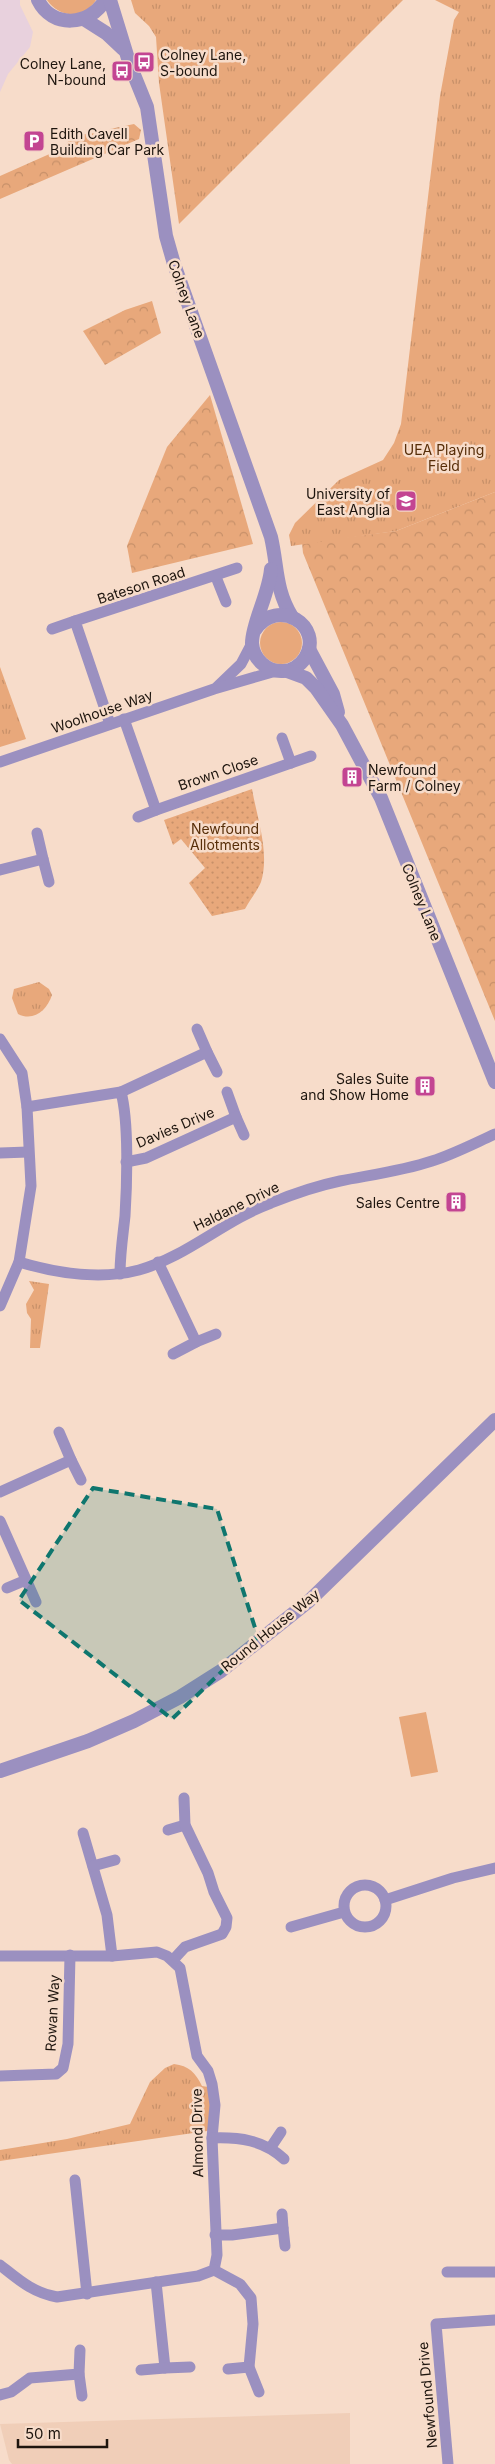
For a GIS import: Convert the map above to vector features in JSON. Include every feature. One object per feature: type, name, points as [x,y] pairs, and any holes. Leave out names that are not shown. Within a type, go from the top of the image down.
[{"type":"street","points":[[38,0],[49,14],[59,20],[70,22],[84,19],[100,8],[105,0]]},
{"type":"street","name":"Colney Lane","points":[[110,0],[147,107],[164,219],[174,264],[270,537],[275,556],[277,582],[292,617],[306,630],[309,648],[333,694],[342,725]]},
{"type":"street","name":"Colney Lane","points":[[84,19],[106,32],[128,55]]},
{"type":"street","name":"Colney Lane","points":[[270,537],[270,575],[254,636],[253,650],[262,664],[311,683],[342,725],[381,798],[495,1082]]},
{"type":"street","name":"Bateson Road","points":[[52,629],[216,577],[237,568]]},
{"type":"street","points":[[216,577],[226,602]]},
{"type":"street","points":[[254,636],[265,619],[273,616],[292,617]]},
{"type":"street","points":[[75,621],[110,724]]},
{"type":"street","name":"Woolhouse Way","points":[[214,689],[241,664],[254,636]]},
{"type":"street","points":[[281,671],[301,663],[309,648]]},
{"type":"street","name":"Woolhouse Way","points":[[0,762],[214,689],[281,671]]},
{"type":"street","points":[[124,719],[156,810]]},
{"type":"street","points":[[282,738],[291,763]]},
{"type":"street","name":"Brown Close","points":[[138,816],[311,756]]},
{"type":"street","points":[[37,833],[49,882]]},
{"type":"street","points":[[0,870],[43,859]]},
{"type":"street","points":[[197,1029],[217,1072]]},
{"type":"street","points":[[0,1040],[22,1074],[28,1107],[28,1152],[31,1186],[19,1262],[0,1306]]},
{"type":"street","points":[[28,1107],[121,1092],[207,1052]]},
{"type":"street","name":"Davies Drive","points":[[120,1274],[125,1214],[126,1162],[124,1103],[121,1092]]},
{"type":"street","name":"Davies Drive","points":[[227,1092],[244,1135]]},
{"type":"street","name":"Davies Drive","points":[[126,1162],[146,1158],[236,1117]]},
{"type":"street","name":"Haldane Drive","points":[[19,1262],[57,1271],[90,1274],[120,1274],[140,1270],[269,1203],[337,1182],[433,1161],[495,1134]]},
{"type":"street","points":[[0,1153],[28,1152]]},
{"type":"street","points":[[158,1262],[196,1342]]},
{"type":"street","points":[[172,1354],[216,1334]]},
{"type":"street","name":"Round House Way","points":[[0,1771],[88,1741],[134,1722],[180,1697],[221,1671],[308,1601],[495,1420]]},
{"type":"street","points":[[59,1432],[81,1480]]},
{"type":"street","points":[[0,1492],[72,1460]]},
{"type":"street","points":[[0,1520],[36,1602]]},
{"type":"street","points":[[7,1588],[26,1580]]},
{"type":"street","points":[[0,1956],[112,1956],[157,1952],[173,1960],[185,1947],[222,1934],[226,1927],[227,1918],[185,1826],[184,1798]]},
{"type":"street","points":[[168,1830],[185,1826]]},
{"type":"street","points":[[83,1833],[107,1915],[112,1956]]},
{"type":"street","points":[[93,1866],[115,1860]]},
{"type":"street","points":[[385,1900],[453,1878],[495,1868]]},
{"type":"street","points":[[359,1885],[376,1887],[385,1900],[386,1909],[383,1917],[369,1927],[352,1924],[344,1912],[346,1896],[359,1885]]},
{"type":"street","points":[[291,1927],[344,1912]]},
{"type":"street","name":"Rowan Way","points":[[0,2076],[56,2074],[63,2068],[68,2044],[70,1955]]},
{"type":"street","name":"Almond Drive","points":[[173,1960],[180,1968],[198,2056],[208,2071],[215,2105],[212,2138],[217,2255],[214,2270]]},
{"type":"street","points":[[271,2147],[281,2132]]},
{"type":"street","points":[[212,2138],[245,2138],[271,2147],[284,2159]]},
{"type":"street","points":[[76,2180],[87,2294]]},
{"type":"street","points":[[282,2214],[285,2246]]},
{"type":"street","points":[[215,2235],[232,2235],[283,2228]]},
{"type":"street","points":[[0,2265],[41,2294],[57,2297],[198,2276],[214,2270],[240,2284],[251,2298],[254,2324],[249,2367],[259,2392]]},
{"type":"street","points":[[447,2272],[495,2272]]},
{"type":"street","points":[[156,2282],[165,2368]]},
{"type":"street","name":"Newfound Drive","points":[[448,2464],[436,2324],[495,2320]]},
{"type":"street","points":[[80,2350],[82,2396]]},
{"type":"street","points":[[141,2370],[190,2367]]},
{"type":"street","points":[[228,2369],[249,2367]]},
{"type":"street","points":[[0,2394],[11,2392],[30,2378],[80,2374]]},
{"type":"highlighted area","points":[[93,1488],[217,1509],[258,1637],[172,1719],[19,1600]]},
{"type":"shaded area","points":[[0,0],[20,0],[20,5],[33,32],[30,47],[8,74],[0,92]]},
{"type":"shaded area","points":[[350,2413],[350,2464],[12,2464],[9,2460],[0,2424]]},
{"type":"green space","points":[[47,0],[96,0],[85,11],[72,14],[58,10]]},
{"type":"green space","points":[[131,0],[403,0],[179,224],[159,83],[156,37],[149,26],[135,13]]},
{"type":"green space","name":"UEA Playing Field","points":[[435,0],[495,0],[495,492],[396,531],[291,546],[289,535],[295,523],[339,480],[383,460],[394,443],[401,424],[440,96],[454,20],[459,12]]},
{"type":"green space","points":[[134,124],[141,130],[139,139],[0,199],[0,176],[63,148],[73,135],[109,132],[110,129]]},
{"type":"green space","points":[[152,301],[161,333],[105,365],[83,331],[125,310]]},
{"type":"green space","points":[[210,395],[253,544],[132,573],[127,546],[167,447]]},
{"type":"green space","points":[[495,492],[495,1021],[303,553],[302,543],[396,531]]},
{"type":"green space","points":[[285,622],[293,625],[299,631],[302,643],[299,655],[293,661],[277,664],[269,661],[263,655],[260,639],[263,631],[269,625]]},
{"type":"green space","points":[[0,667],[26,739],[0,747]]},
{"type":"green space","name":"Newfound Allotments","points":[[252,789],[263,847],[264,859],[261,882],[245,909],[212,916],[189,883],[205,868],[181,839],[173,845],[164,820]]},
{"type":"green space","points":[[39,982],[49,989],[52,995],[47,1005],[39,1013],[29,1017],[18,1014],[12,998],[14,989]]},
{"type":"green space","points":[[29,1281],[49,1284],[40,1348],[30,1348],[31,1319],[27,1313],[26,1304],[34,1290]]},
{"type":"green space","points":[[426,1712],[438,1772],[411,1777],[399,1717]]},
{"type":"green space","points":[[174,2064],[188,2068],[194,2073],[202,2086],[208,2087],[214,2130],[0,2161],[0,2150],[67,2139],[130,2124],[150,2082],[165,2068]]},
{"type":"place","name":"Colney Lane, S-bound","points":[[144,62]]},
{"type":"place","name":"Colney Lane, N-bound","points":[[122,71]]},
{"type":"place","name":"Edith Cavell Building Car Park","points":[[34,141]]},
{"type":"place","name":"University of East Anglia","points":[[406,501]]},
{"type":"place","name":"Newfound Farm / Colney","points":[[352,777]]},
{"type":"place","name":"Sales Suite and Show Home","points":[[425,1086]]},
{"type":"place","name":"Sales Centre","points":[[456,1202]]}]
